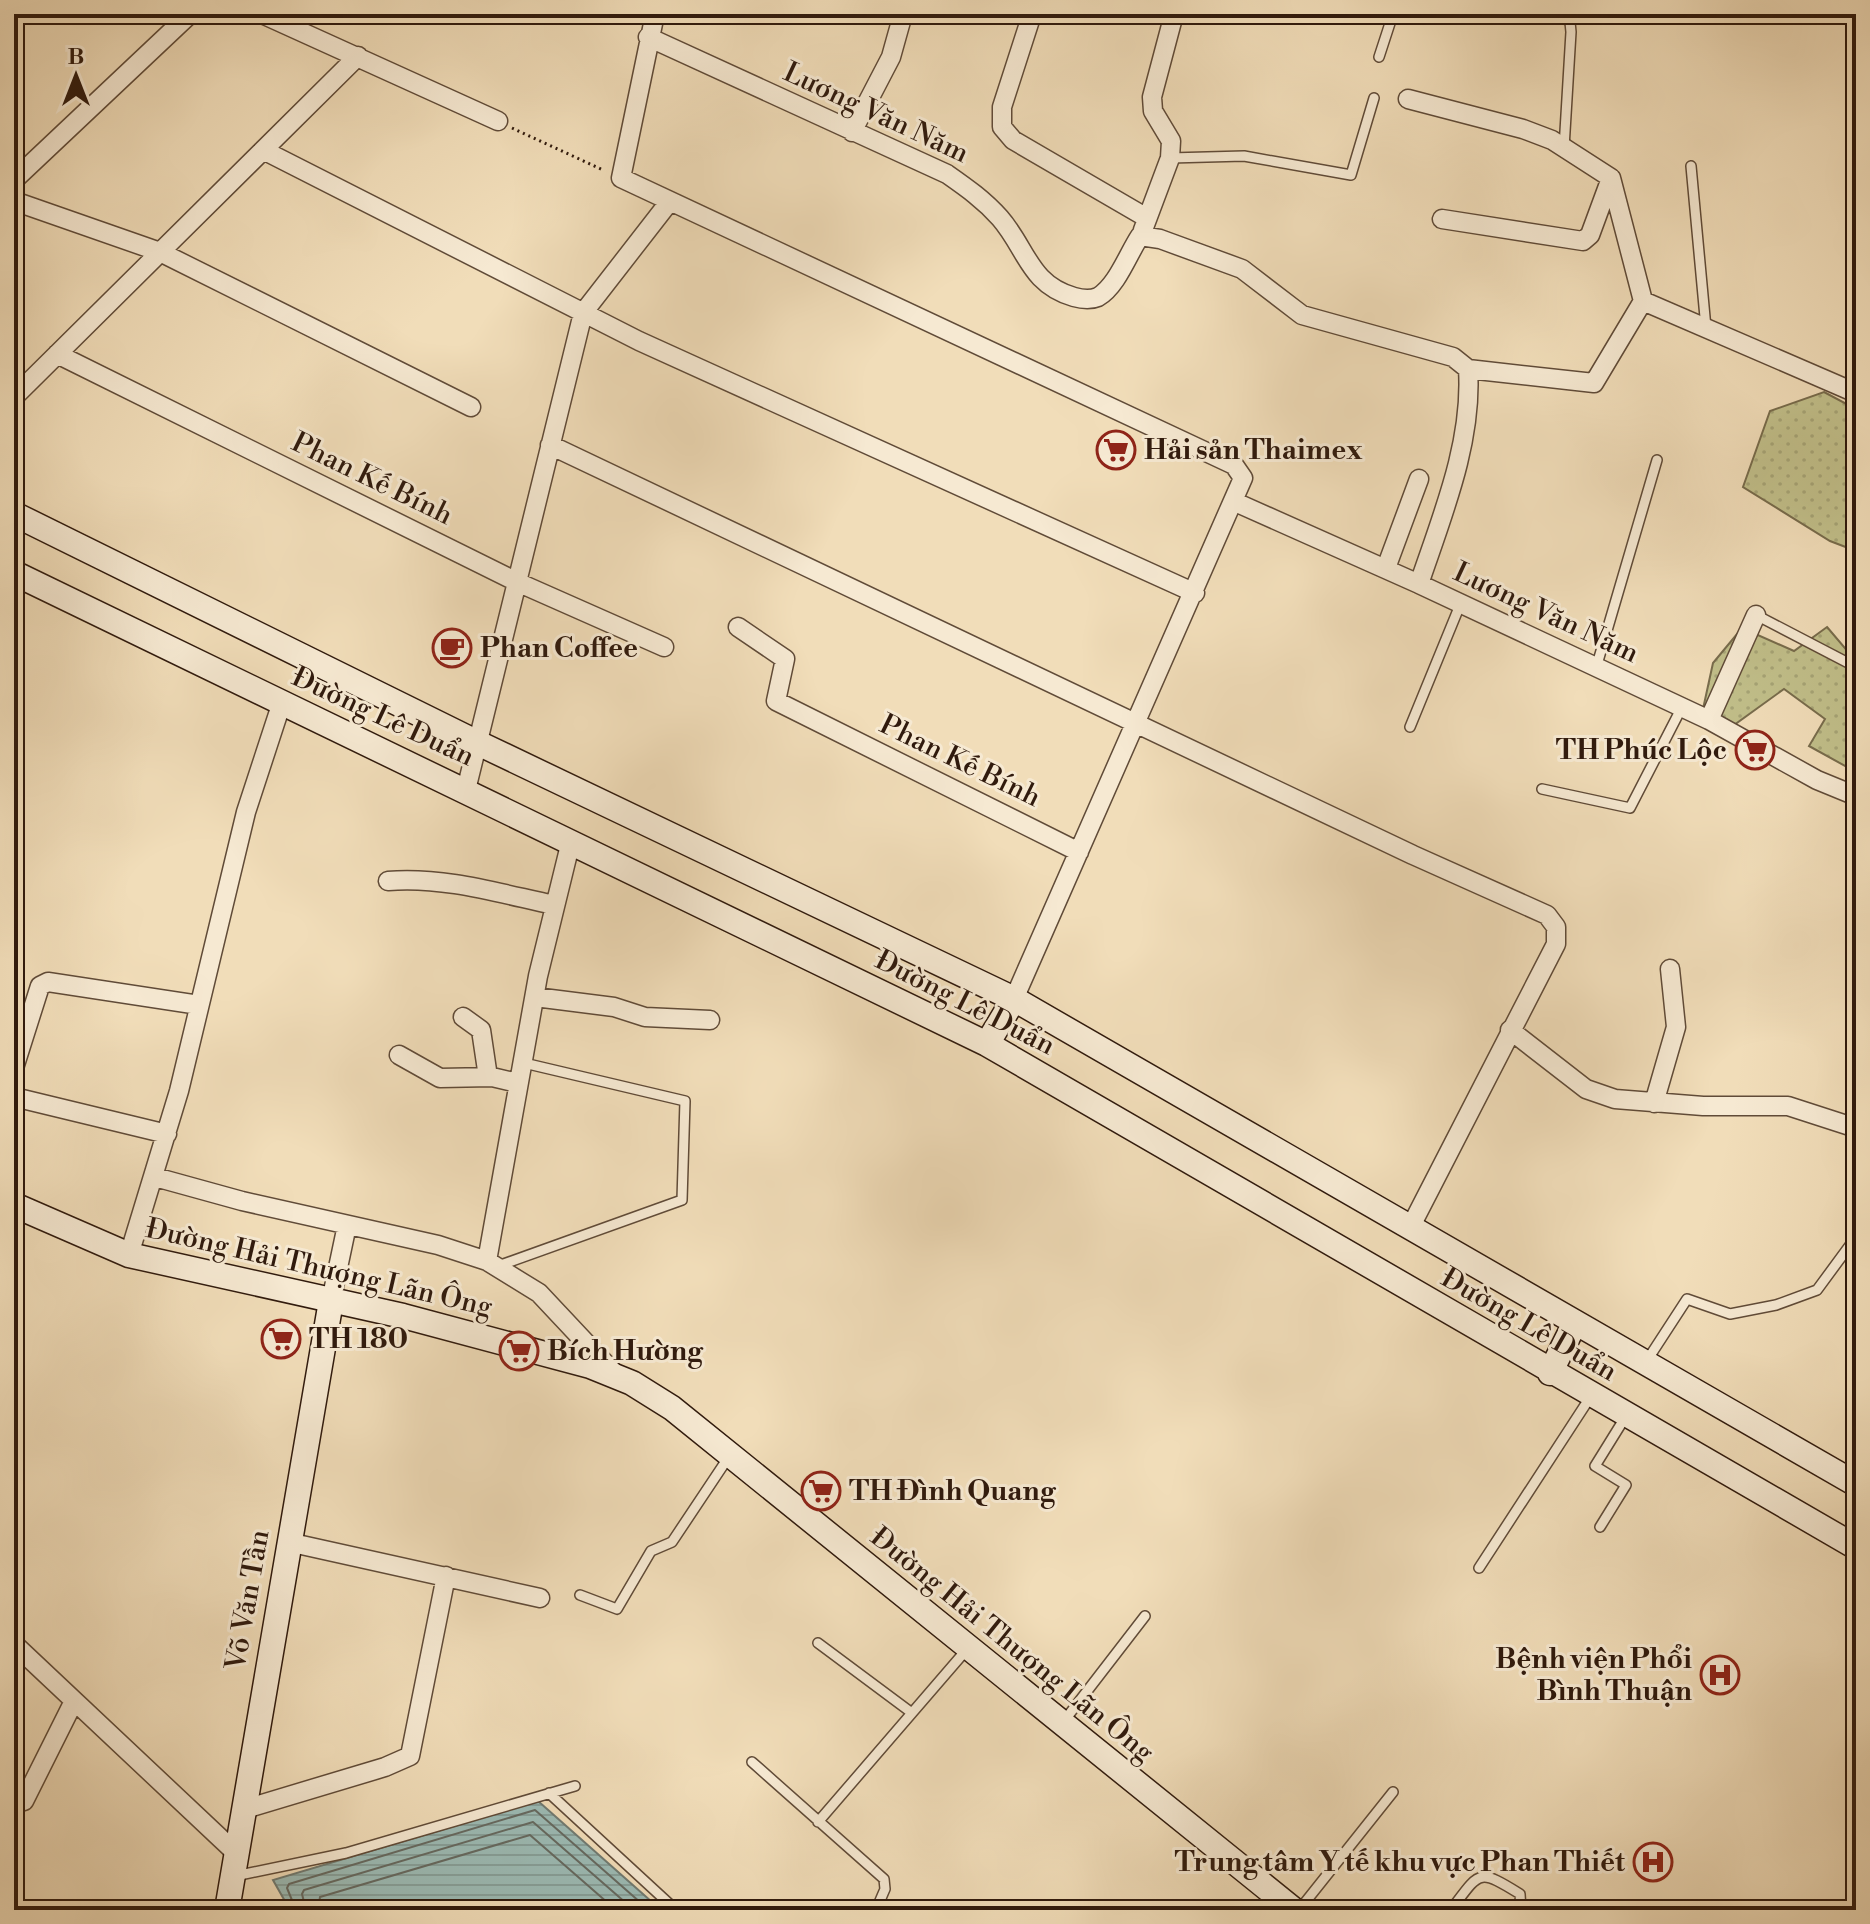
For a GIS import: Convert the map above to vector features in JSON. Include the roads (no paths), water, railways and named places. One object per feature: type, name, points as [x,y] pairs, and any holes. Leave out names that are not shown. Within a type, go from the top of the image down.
[{"type":"main road","name":"Đường Lê Duẩn","points":[[14,514],[478,743],[1014,999],[1856,1484]]},
{"type":"main road","name":"Đường Lê Duẩn","points":[[14,573],[987,1044],[1550,1373],[1856,1547]]},
{"type":"main road","points":[[987,1044],[1014,999]]},
{"type":"main road","name":"Đường Hải Thượng Lãn Ông","points":[[14,1205],[129,1255],[488,1337],[615,1374],[672,1408],[1297,1910]]},
{"type":"main road","name":"Võ Văn Tần","points":[[234,1907],[231,1877],[235,1852],[331,1301]]},
{"type":"main road","points":[[1550,1373],[1575,1323]]},
{"type":"street","points":[[262,14],[283,19],[498,121]]},
{"type":"street","points":[[655,14],[621,178],[1234,465],[1243,478],[1014,999]]},
{"type":"street","points":[[852,132],[891,57],[903,14]]},
{"type":"street","points":[[1032,14],[1002,107],[1002,127],[1013,140],[1160,239],[1242,269],[1302,315],[1412,343],[1453,357],[1468,369],[1594,383],[1643,301],[1611,178],[1564,148],[1523,129],[1408,99]]},
{"type":"street","points":[[1144,227],[1170,158],[1171,141],[1153,111],[1152,97],[1174,14]]},
{"type":"street","points":[[14,180],[188,15]]},
{"type":"street","name":"Lương Văn Năm","points":[[648,37],[947,174],[978,195],[1002,221],[1041,281],[1055,291],[1079,299],[1095,299],[1110,287],[1144,227]]},
{"type":"street","points":[[14,397],[358,56]]},
{"type":"street","points":[[263,150],[583,313],[1195,593]]},
{"type":"street","points":[[1442,219],[1583,241],[1590,235],[1611,178]]},
{"type":"street","points":[[14,201],[160,252],[471,407]]},
{"type":"street","points":[[466,790],[583,313],[670,201]]},
{"type":"street","points":[[1643,301],[1856,393]]},
{"type":"street","name":"Phan Kế Bính","points":[[57,354],[517,582],[664,647]]},
{"type":"street","name":"Lương Văn Năm","points":[[1468,369],[1470,394],[1453,484],[1419,584],[1709,720],[1817,780],[1856,795]]},
{"type":"street","points":[[550,445],[1547,915],[1556,927],[1556,944],[1410,1228]]},
{"type":"street","points":[[1386,568],[1419,479]]},
{"type":"street","points":[[1235,502],[1419,584]]},
{"type":"street","points":[[1709,720],[1756,615]]},
{"type":"street","name":"Phan Kế Bính","points":[[738,627],[785,659],[776,701],[1079,852]]},
{"type":"street","points":[[129,1255],[167,1134],[246,812],[282,702]]},
{"type":"street","points":[[492,1264],[518,1083],[554,905],[571,841]]},
{"type":"street","points":[[388,881],[487,890],[554,905]]},
{"type":"street","points":[[1654,1103],[1676,1027],[1670,969]]},
{"type":"street","points":[[14,1068],[40,986],[48,982],[199,1005]]},
{"type":"street","points":[[535,997],[614,1007],[645,1017],[710,1020]]},
{"type":"street","points":[[463,1017],[481,1030],[488,1077]]},
{"type":"street","points":[[1510,1030],[1586,1089],[1615,1099],[1654,1103],[1788,1106],[1856,1128]]},
{"type":"street","points":[[399,1055],[440,1078],[488,1077],[518,1083]]},
{"type":"street","points":[[14,1097],[167,1134]]},
{"type":"street","points":[[155,1177],[438,1245],[492,1264],[539,1293],[615,1374]]},
{"type":"street","points":[[331,1301],[347,1225]]},
{"type":"street","points":[[288,1542],[540,1598]]},
{"type":"street","points":[[242,1810],[385,1767],[410,1756],[446,1576]]},
{"type":"street","points":[[14,1644],[235,1852]]},
{"type":"street","points":[[14,1804],[24,1801],[74,1701]]},
{"type":"lane","points":[[1379,57],[1393,14]]},
{"type":"lane","points":[[1558,14],[1570,22],[1571,32],[1564,148]]},
{"type":"lane","points":[[1170,158],[1244,156],[1351,175],[1374,98]]},
{"type":"lane","points":[[1691,166],[1706,328]]},
{"type":"lane","points":[[1596,668],[1657,460]]},
{"type":"lane","points":[[1410,727],[1460,605]]},
{"type":"lane","points":[[1756,615],[1856,667]]},
{"type":"lane","points":[[1542,789],[1630,808],[1682,707]]},
{"type":"lane","points":[[492,1264],[682,1200],[685,1101],[524,1063]]},
{"type":"lane","points":[[1645,1363],[1687,1299],[1730,1314],[1776,1305],[1817,1290],[1856,1237]]},
{"type":"lane","points":[[1479,1568],[1591,1396]]},
{"type":"lane","points":[[1600,1527],[1626,1485],[1595,1466],[1626,1416]]},
{"type":"lane","points":[[580,1595],[617,1609],[651,1551],[672,1542],[730,1455]]},
{"type":"lane","points":[[1062,1724],[1145,1616]]},
{"type":"lane","points":[[818,1643],[912,1713]]},
{"type":"lane","points":[[818,1822],[968,1648]]},
{"type":"lane","points":[[752,1762],[884,1879],[885,1889],[876,1910]]},
{"type":"lane","points":[[231,1877],[346,1853],[575,1786]]},
{"type":"lane","points":[[1297,1910],[1393,1792]]},
{"type":"lane","points":[[549,1793],[676,1910]]},
{"type":"lane","points":[[1451,1910],[1469,1885],[1480,1877],[1490,1876],[1520,1894],[1521,1910]]},
{"type":"water","points":[[538,1801],[661,1910],[290,1910],[273,1880]]},
{"type":"place","name":"Hải sản Thaimex","points":[[1116,450]]},
{"type":"place","name":"Phan Coffee","points":[[452,648]]},
{"type":"place","name":"TH Phúc Lộc","points":[[1755,750]]},
{"type":"place","name":"TH 180","points":[[281,1339]]},
{"type":"place","name":"Bích Hường","points":[[519,1351]]},
{"type":"place","name":"TH Đình Quang","points":[[821,1491]]},
{"type":"place","name":"Bệnh viện Phổi Bình Thuận","points":[[1720,1675]]},
{"type":"place","name":"Trung tâm Y tế khu vực Phan Thiết","points":[[1653,1862]]}]
